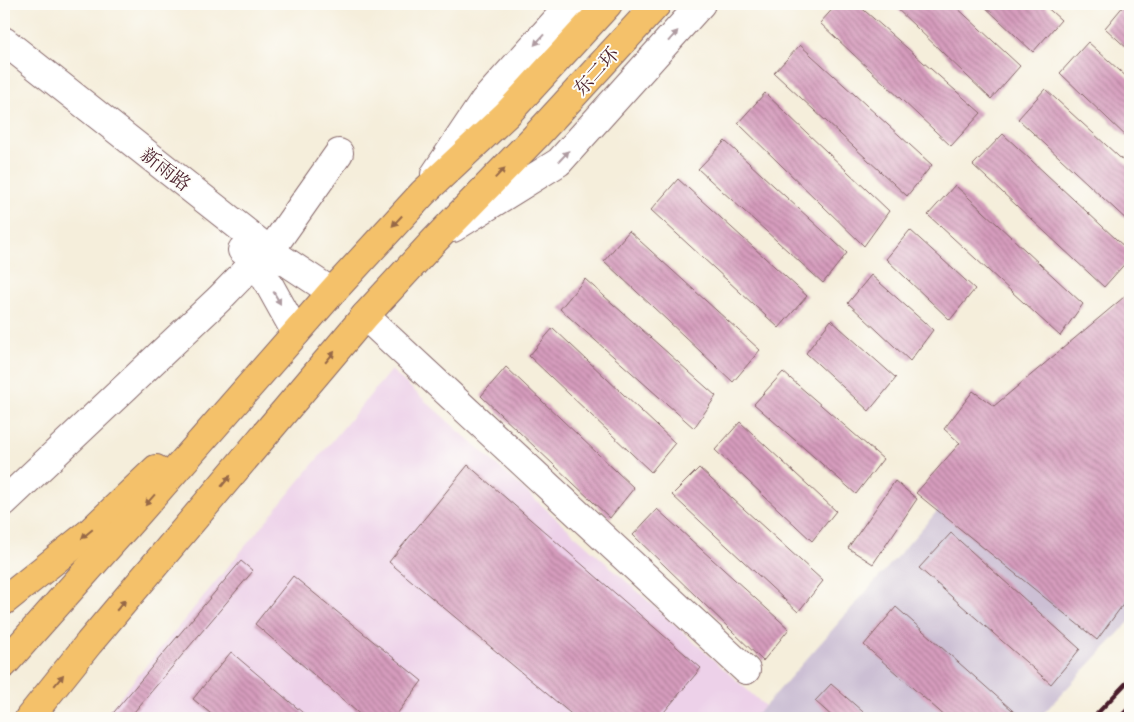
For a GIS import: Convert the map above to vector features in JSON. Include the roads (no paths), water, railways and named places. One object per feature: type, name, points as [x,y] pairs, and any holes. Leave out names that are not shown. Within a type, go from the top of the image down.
[{"type":"highway","name":"东二环","points":[[292,338],[423,193],[507,114],[608,4]]},
{"type":"highway","name":"东二环","points":[[29,718],[89,643],[364,316],[535,138],[657,4]]},
{"type":"highway","points":[[4,601],[89,533],[292,338]]},
{"type":"highway","points":[[4,664],[292,338]]},
{"type":"street","points":[[423,193],[484,101],[571,4]]},
{"type":"street","points":[[435,240],[559,162],[701,4]]},
{"type":"street","name":"新雨路","points":[[4,41],[263,256],[292,338]]},
{"type":"street","name":"新雨路","points":[[4,62],[263,256],[332,292]]},
{"type":"street","points":[[4,502],[263,256],[339,153]]},
{"type":"street","points":[[364,316],[746,670]]},
{"type":"railway","points":[[1093,718],[1130,679]]},
{"type":"railway","points":[[1119,718],[1130,707]]}]
